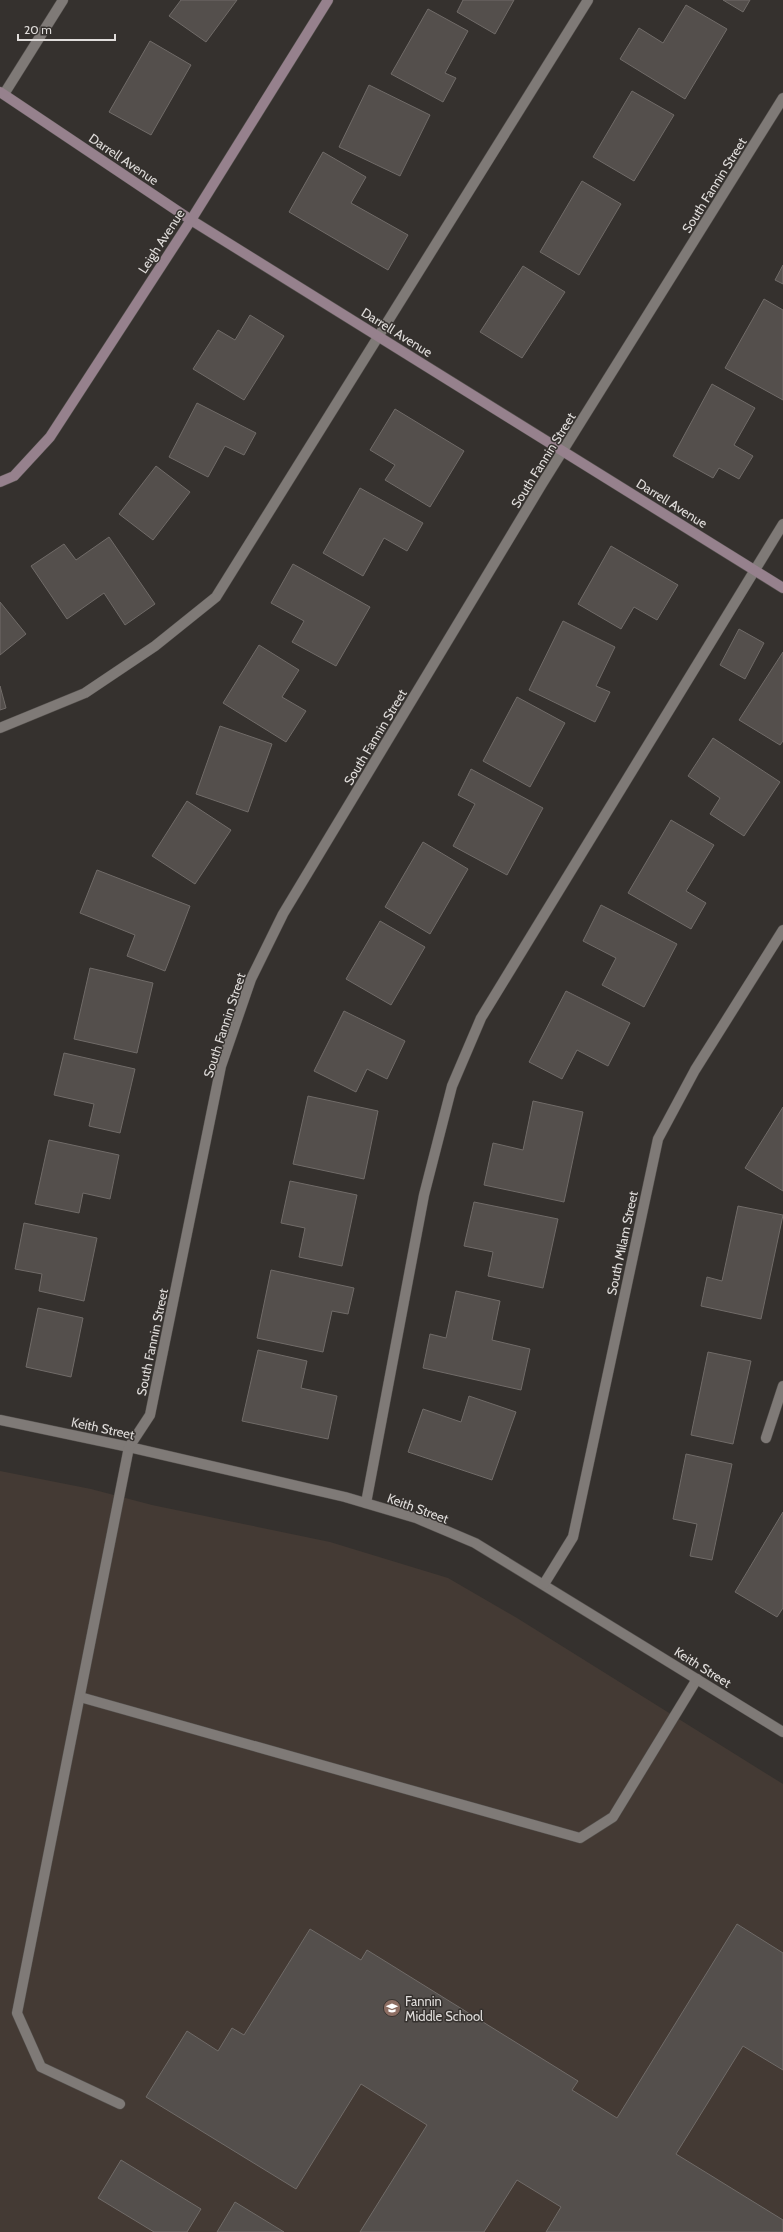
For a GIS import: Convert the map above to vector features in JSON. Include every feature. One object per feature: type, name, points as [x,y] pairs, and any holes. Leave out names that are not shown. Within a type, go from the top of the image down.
[{"type":"main road","name":"Leigh Avenue","points":[[0,482],[14,476],[50,437],[191,220],[328,0]]},
{"type":"main road","name":"Darrell Avenue","points":[[2,93],[191,220],[564,450],[783,588]]},
{"type":"street","points":[[2,93],[63,0]]},
{"type":"street","points":[[0,728],[85,694],[155,646],[216,597],[588,0]]},
{"type":"street","name":"South Fannin Street","points":[[129,1447],[150,1415],[221,1066],[252,979],[283,914],[564,450],[783,98]]},
{"type":"street","points":[[366,1503],[424,1195],[452,1086],[481,1018],[783,524]]},
{"type":"street","name":"South Milam Street","points":[[544,1584],[573,1537],[658,1140],[695,1070],[783,930]]},
{"type":"street","points":[[766,1438],[783,1386]]},
{"type":"street","name":"Keith Street","points":[[0,1420],[129,1447],[366,1503],[416,1518],[475,1543],[783,1732]]},
{"type":"street","points":[[120,2104],[41,2067],[17,2013],[129,1447]]},
{"type":"street","points":[[80,1697],[580,1838],[612,1817],[697,1679]]},
{"type":"shaded area","name":"Fannin Middle School","points":[[0,1471],[91,1489],[152,1505],[330,1542],[448,1578],[517,1618],[783,1784],[783,2232],[0,2232]]},
{"type":"building","points":[[181,0],[237,0],[206,42],[169,16]]},
{"type":"building","points":[[463,0],[514,0],[495,34],[457,12]]},
{"type":"building","points":[[723,0],[750,0],[743,12]]},
{"type":"building","points":[[686,5],[727,29],[685,99],[620,59],[639,28],[663,43]]},
{"type":"building","points":[[428,9],[468,31],[445,73],[456,78],[443,102],[391,74]]},
{"type":"building","points":[[150,41],[191,65],[151,135],[109,112]]},
{"type":"building","points":[[369,85],[430,115],[400,176],[339,147]]},
{"type":"building","points":[[632,91],[674,115],[634,181],[593,157]]},
{"type":"building","points":[[323,152],[366,177],[351,203],[408,235],[388,270],[289,212]]},
{"type":"building","points":[[582,181],[621,204],[579,275],[540,252]]},
{"type":"building","points":[[783,265],[783,284],[775,280]]},
{"type":"building","points":[[523,266],[565,292],[522,358],[480,332]]},
{"type":"building","points":[[764,299],[783,310],[783,400],[725,368]]},
{"type":"building","points":[[250,315],[284,336],[244,400],[193,369],[218,330],[235,340]]},
{"type":"building","points":[[712,384],[755,408],[734,445],[753,456],[739,479],[719,468],[713,478],[673,456]]},
{"type":"building","points":[[197,403],[256,433],[244,455],[225,446],[208,477],[169,457]]},
{"type":"building","points":[[395,409],[464,451],[430,507],[385,480],[395,465],[370,450]]},
{"type":"building","points":[[156,466],[190,492],[153,540],[119,514]]},
{"type":"building","points":[[360,488],[423,523],[407,551],[384,538],[363,576],[323,553]]},
{"type":"building","points":[[109,537],[155,604],[125,625],[104,593],[67,619],[31,566],[64,544],[76,560]]},
{"type":"building","points":[[611,546],[678,585],[657,620],[634,607],[621,629],[578,604]]},
{"type":"building","points":[[293,564],[370,607],[336,666],[292,642],[304,621],[271,603]]},
{"type":"building","points":[[0,602],[26,634],[0,655]]},
{"type":"building","points":[[563,621],[615,647],[596,686],[610,692],[595,722],[529,690]]},
{"type":"building","points":[[739,629],[764,643],[745,679],[720,665]]},
{"type":"building","points":[[259,645],[299,670],[282,697],[306,711],[286,742],[223,703]]},
{"type":"building","points":[[783,652],[783,741],[780,745],[739,720]]},
{"type":"building","points":[[0,686],[6,708],[0,710]]},
{"type":"building","points":[[517,697],[565,723],[530,787],[483,761]]},
{"type":"building","points":[[220,726],[272,744],[248,812],[196,794]]},
{"type":"building","points":[[713,738],[780,782],[744,836],[710,814],[720,798],[688,776]]},
{"type":"building","points":[[471,769],[543,808],[507,875],[453,846],[475,804],[458,795]]},
{"type":"building","points":[[187,801],[231,830],[195,884],[152,856]]},
{"type":"building","points":[[671,820],[714,845],[686,891],[706,903],[691,929],[628,893]]},
{"type":"building","points":[[423,842],[468,869],[430,934],[385,907]]},
{"type":"building","points":[[97,870],[190,906],[165,971],[127,956],[135,935],[80,913]]},
{"type":"building","points":[[601,905],[677,944],[644,1007],[602,985],[616,958],[583,941]]},
{"type":"building","points":[[380,921],[425,947],[391,1005],[346,979]]},
{"type":"building","points":[[90,968],[153,983],[137,1053],[74,1039]]},
{"type":"building","points":[[566,991],[630,1023],[608,1066],[577,1050],[562,1079],[529,1062]]},
{"type":"building","points":[[344,1011],[405,1041],[387,1079],[367,1069],[356,1092],[314,1071]]},
{"type":"building","points":[[64,1053],[135,1069],[120,1133],[89,1126],[94,1104],[54,1095]]},
{"type":"building","points":[[308,1096],[378,1111],[364,1179],[293,1164]]},
{"type":"building","points":[[533,1101],[583,1112],[564,1202],[484,1185],[493,1143],[523,1150]]},
{"type":"building","points":[[783,1107],[783,1191],[745,1168]]},
{"type":"building","points":[[49,1140],[119,1155],[110,1199],[83,1193],[79,1213],[35,1204]]},
{"type":"building","points":[[290,1181],[357,1195],[342,1266],[299,1257],[305,1228],[281,1223]]},
{"type":"building","points":[[474,1202],[558,1219],[543,1288],[488,1276],[493,1252],[464,1246]]},
{"type":"building","points":[[738,1206],[783,1215],[761,1319],[701,1306],[707,1277],[722,1281]]},
{"type":"building","points":[[24,1223],[97,1238],[84,1301],[39,1291],[42,1274],[15,1269]]},
{"type":"building","points":[[271,1270],[354,1288],[348,1314],[332,1311],[323,1352],[257,1338]]},
{"type":"building","points":[[456,1291],[500,1301],[492,1340],[530,1349],[521,1390],[423,1368],[430,1334],[446,1338]]},
{"type":"building","points":[[38,1308],[83,1318],[71,1377],[26,1367]]},
{"type":"building","points":[[258,1350],[307,1361],[301,1388],[337,1396],[328,1439],[242,1421]]},
{"type":"building","points":[[708,1352],[751,1361],[733,1444],[691,1435]]},
{"type":"building","points":[[469,1396],[516,1412],[492,1480],[408,1452],[423,1409],[461,1422]]},
{"type":"building","points":[[686,1454],[732,1464],[712,1560],[690,1556],[697,1524],[673,1519]]},
{"type":"building","points":[[783,1512],[783,1608],[777,1617],[735,1592]]},
{"type":"building","points":[[737,1924],[783,1953],[783,2070],[743,2046],[676,2154],[783,2220],[783,2232],[546,2232],[561,2207],[517,2180],[484,2232],[360,2232],[427,2125],[361,2084],[296,2189],[146,2097],[187,2031],[218,2051],[232,2028],[244,2035],[310,1929],[361,1960],[367,1950],[578,2081],[572,2090],[617,2118]]},
{"type":"building","points":[[121,2160],[201,2209],[187,2232],[154,2232],[98,2198]]},
{"type":"building","points":[[235,2202],[284,2232],[217,2232]]},
{"type":"place","name":"Fannin Middle School","points":[[392,2008]]}]
